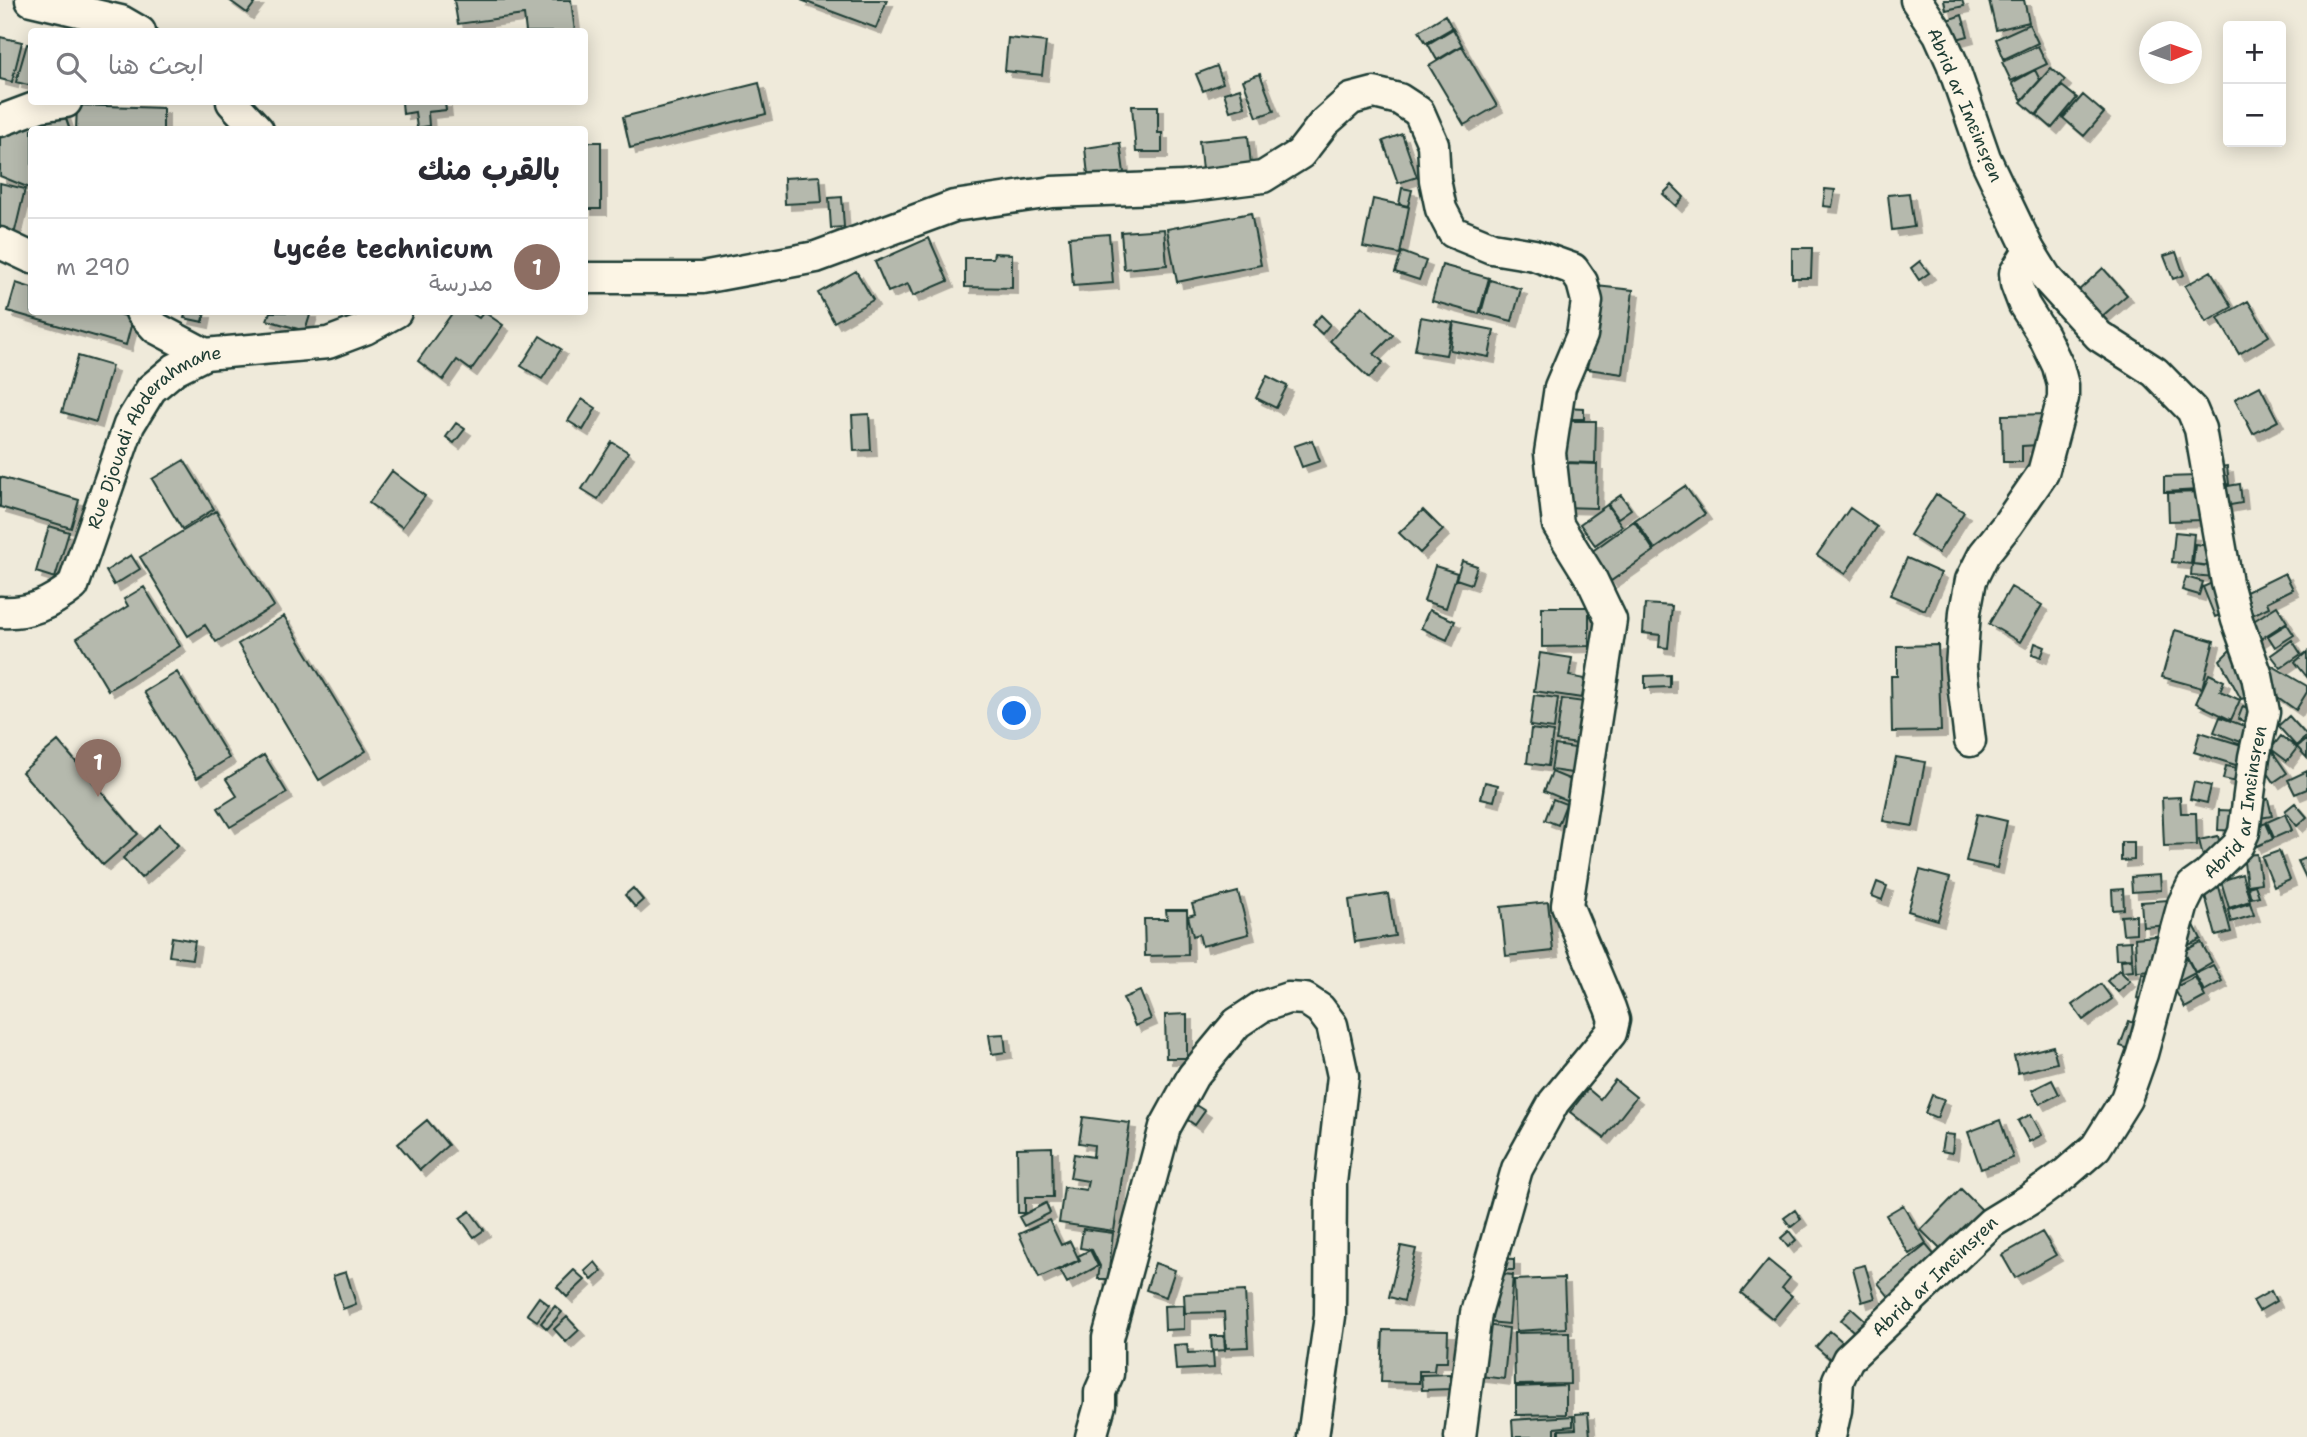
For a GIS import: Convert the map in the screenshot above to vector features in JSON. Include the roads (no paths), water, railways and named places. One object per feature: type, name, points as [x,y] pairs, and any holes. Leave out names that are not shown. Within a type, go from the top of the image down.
[{"type":"street","points":[[31,0],[121,21],[133,28]]},
{"type":"street","name":"Abrid ar Imɛinsṛen","points":[[1830,1437],[1836,1410],[1838,1380],[1848,1359],[1990,1223],[2032,1198],[2096,1147],[2126,1099],[2142,1054],[2183,904],[2192,886],[2238,845],[2244,832],[2254,757],[2264,712],[2257,676],[2236,620],[2227,583],[2200,429],[2192,410],[2155,372],[2099,336],[2047,279],[2029,250],[1985,158],[1952,63],[1939,34],[1916,0]]},
{"type":"street","points":[[588,278],[702,278],[816,257],[954,206],[1052,192],[1184,187],[1263,177],[1300,154],[1324,122],[1352,99],[1374,93],[1399,99],[1419,112],[1433,144],[1435,180],[1441,209],[1453,232],[1492,248],[1534,255],[1573,270],[1582,282],[1587,301],[1582,335],[1560,387],[1549,453],[1558,525],[1592,580],[1611,620],[1567,905],[1614,1020],[1611,1033],[1553,1102],[1517,1169],[1476,1313],[1460,1437]]},
{"type":"street","points":[[0,121],[46,105]]},
{"type":"street","points":[[235,105],[254,126]]},
{"type":"street","points":[[0,243],[28,256]]},
{"type":"street","points":[[1970,741],[1961,667],[1965,612],[1971,580],[1984,554],[2007,526],[2043,473],[2063,398],[2058,366],[2016,284],[2015,273],[2029,250]]},
{"type":"street","points":[[144,315],[156,328],[205,354]]},
{"type":"street","name":"Rue Djouadi Abderahmane","points":[[0,612],[27,611],[54,602],[73,586],[129,425],[151,389],[175,369],[205,354],[328,343],[365,329],[391,315]]},
{"type":"street","points":[[1091,1437],[1100,1405],[1100,1392],[1108,1374],[1108,1338],[1165,1127],[1193,1076],[1237,1023],[1261,1007],[1288,998],[1305,999],[1321,1009],[1332,1025],[1343,1076],[1331,1183],[1330,1315],[1313,1437]]},
{"type":"place","name":"Lycée technicum","points":[[98,797]]}]
